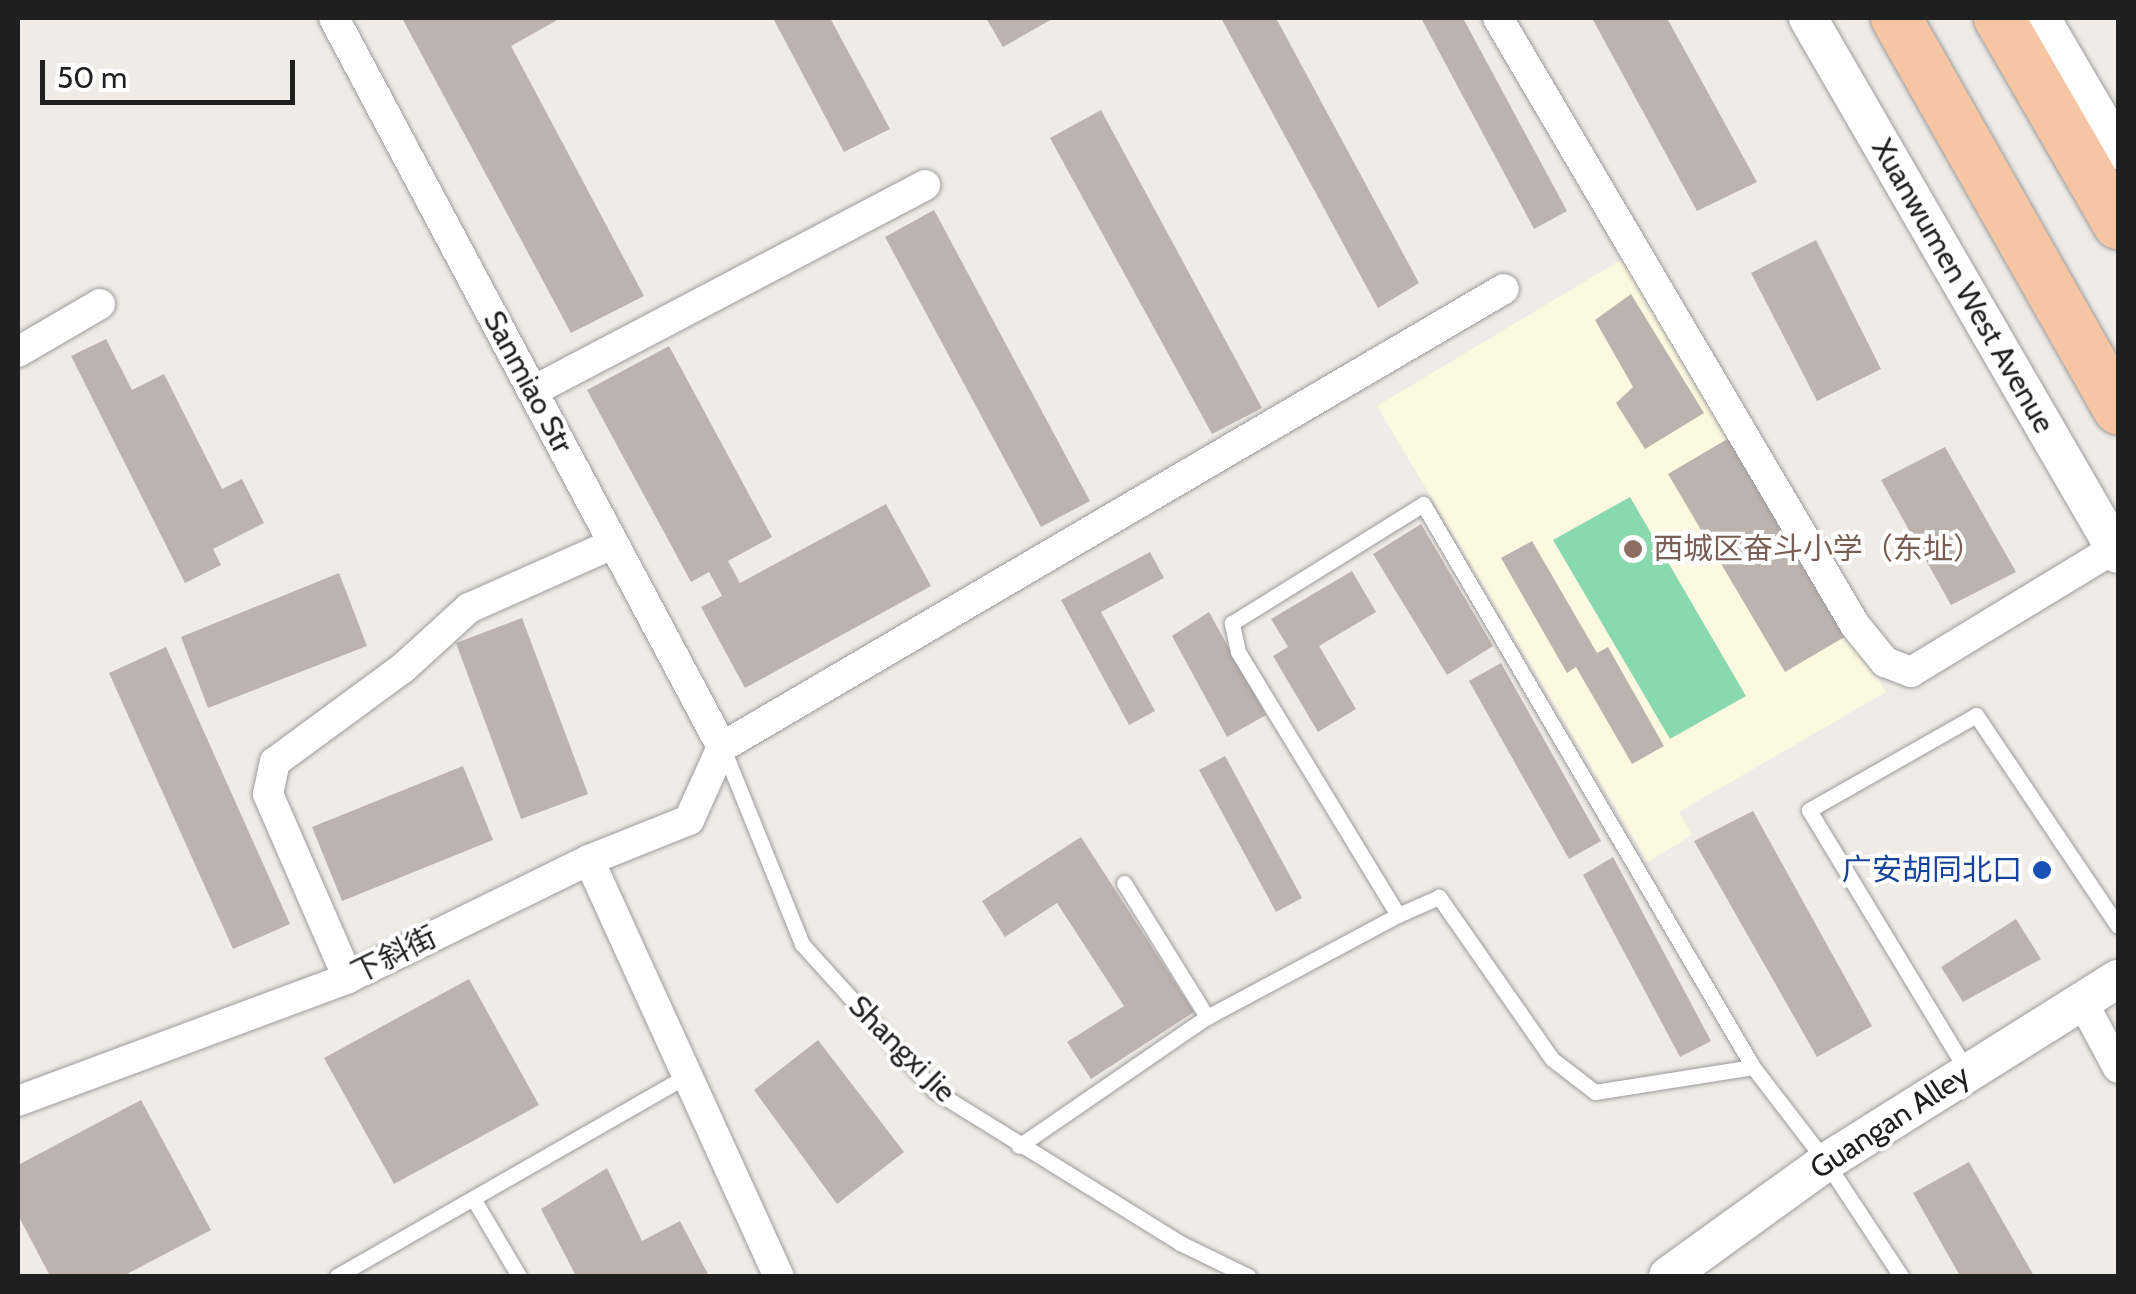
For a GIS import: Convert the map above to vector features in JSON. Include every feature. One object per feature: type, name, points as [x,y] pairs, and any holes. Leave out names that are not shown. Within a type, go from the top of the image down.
[{"type":"main road","points":[[1896,18],[2118,409]]},
{"type":"main road","points":[[1999,18],[2118,224]]},
{"type":"street","name":"Sanmiao Str","points":[[334,18],[722,748]]},
{"type":"street","points":[[1498,18],[1855,625],[1885,662],[1911,672],[2117,551]]},
{"type":"street","name":"Xuanwumen West Avenue","points":[[1808,18],[2117,551]]},
{"type":"street","points":[[2041,18],[2118,150]]},
{"type":"street","points":[[533,391],[924,184]]},
{"type":"street","points":[[722,748],[1504,289]]},
{"type":"street","points":[[18,352],[100,304]]},
{"type":"street","points":[[348,978],[268,794],[275,762],[403,668],[469,608],[612,544]]},
{"type":"street","name":"下斜街","points":[[18,1100],[348,978],[589,860],[689,820],[722,748]]},
{"type":"street","points":[[589,860],[684,1077],[780,1276]]},
{"type":"street","name":"Guangan Alley","points":[[1668,1276],[1826,1162],[2118,978]]},
{"type":"street","points":[[2081,999],[2118,1068]]},
{"type":"lane","points":[[1398,915],[1238,652],[1232,623],[1423,504],[1753,1066],[1826,1162],[1901,1276]]},
{"type":"lane","points":[[1967,1072],[1810,810],[1976,715],[2118,926]]},
{"type":"lane","name":"Shangxi Jie","points":[[722,748],[802,944],[935,1091],[1019,1146],[1248,1276]]},
{"type":"lane","points":[[1124,883],[1208,1016]]},
{"type":"lane","points":[[1019,1146],[1208,1016],[1439,897],[1552,1059],[1595,1092],[1753,1066]]},
{"type":"lane","points":[[337,1276],[684,1077]]},
{"type":"lane","points":[[474,1200],[519,1276]]},
{"type":"shaded area","name":"西城区奋斗小学（东址）","points":[[1631,254],[1886,692],[1679,812],[1692,835],[1648,862],[1377,406]]},
{"type":"green space","points":[[1630,497],[1746,696],[1670,739],[1553,540]]},
{"type":"building","points":[[402,18],[561,18],[511,46],[644,296],[571,333]]},
{"type":"building","points":[[773,18],[830,18],[890,129],[844,152]]},
{"type":"building","points":[[986,18],[1054,18],[1003,47]]},
{"type":"building","points":[[1221,18],[1276,18],[1419,283],[1378,308]]},
{"type":"building","points":[[1421,18],[1463,18],[1567,211],[1534,229]]},
{"type":"building","points":[[1592,18],[1667,18],[1757,182],[1697,211]]},
{"type":"building","points":[[1101,110],[1262,408],[1212,434],[1050,138]]},
{"type":"building","points":[[934,210],[1090,501],[1041,527],[885,237]]},
{"type":"building","points":[[1816,240],[1881,369],[1817,401],[1751,273]]},
{"type":"building","points":[[1631,294],[1704,413],[1645,449],[1616,403],[1633,387],[1595,320]]},
{"type":"building","points":[[106,339],[132,390],[164,374],[222,489],[242,479],[264,523],[213,549],[221,565],[185,583],[71,356]]},
{"type":"building","points":[[669,346],[772,537],[728,561],[740,583],[886,504],[931,586],[745,688],[701,607],[722,596],[709,572],[691,582],[587,390]]},
{"type":"building","points":[[1729,438],[1846,636],[1785,672],[1668,474]]},
{"type":"building","points":[[1945,447],[2016,572],[1951,605],[1881,480]]},
{"type":"building","points":[[1421,524],[1493,646],[1447,675],[1373,554]]},
{"type":"building","points":[[1532,541],[1597,653],[1608,647],[1664,746],[1632,764],[1576,667],[1567,673],[1501,558]]},
{"type":"building","points":[[1150,552],[1164,578],[1101,612],[1155,711],[1129,725],[1061,600]]},
{"type":"building","points":[[1352,571],[1376,612],[1319,646],[1356,709],[1318,732],[1273,656],[1288,647],[1271,619]]},
{"type":"building","points":[[339,573],[367,646],[208,708],[181,637]]},
{"type":"building","points":[[1209,612],[1266,715],[1227,737],[1172,636]]},
{"type":"building","points":[[522,618],[588,794],[521,819],[456,643]]},
{"type":"building","points":[[166,647],[290,924],[233,949],[109,673]]},
{"type":"building","points":[[1501,663],[1601,841],[1569,859],[1469,681]]},
{"type":"building","points":[[1225,756],[1302,898],[1276,912],[1199,770]]},
{"type":"building","points":[[463,766],[493,840],[342,901],[312,827]]},
{"type":"building","points":[[1753,811],[1872,1026],[1817,1057],[1694,841]]},
{"type":"building","points":[[1081,837],[1194,1012],[1091,1079],[1067,1042],[1124,1006],[1057,903],[1005,937],[982,901]]},
{"type":"building","points":[[1613,857],[1711,1041],[1680,1057],[1583,875]]},
{"type":"building","points":[[2016,919],[2041,959],[1963,1002],[1941,967]]},
{"type":"building","points":[[469,979],[539,1105],[394,1184],[324,1058]]},
{"type":"building","points":[[818,1040],[904,1152],[837,1204],[754,1090]]},
{"type":"building","points":[[141,1100],[211,1230],[123,1276],[50,1276],[18,1215],[18,1165]]},
{"type":"building","points":[[1969,1162],[2034,1276],[1960,1276],[1913,1193]]},
{"type":"building","points":[[607,1168],[642,1241],[680,1221],[709,1276],[576,1276],[541,1209]]},
{"type":"place","name":"西城区奋斗小学（东址）","points":[[1633,549]]},
{"type":"place","name":"广安胡同北口","points":[[2042,870]]}]
